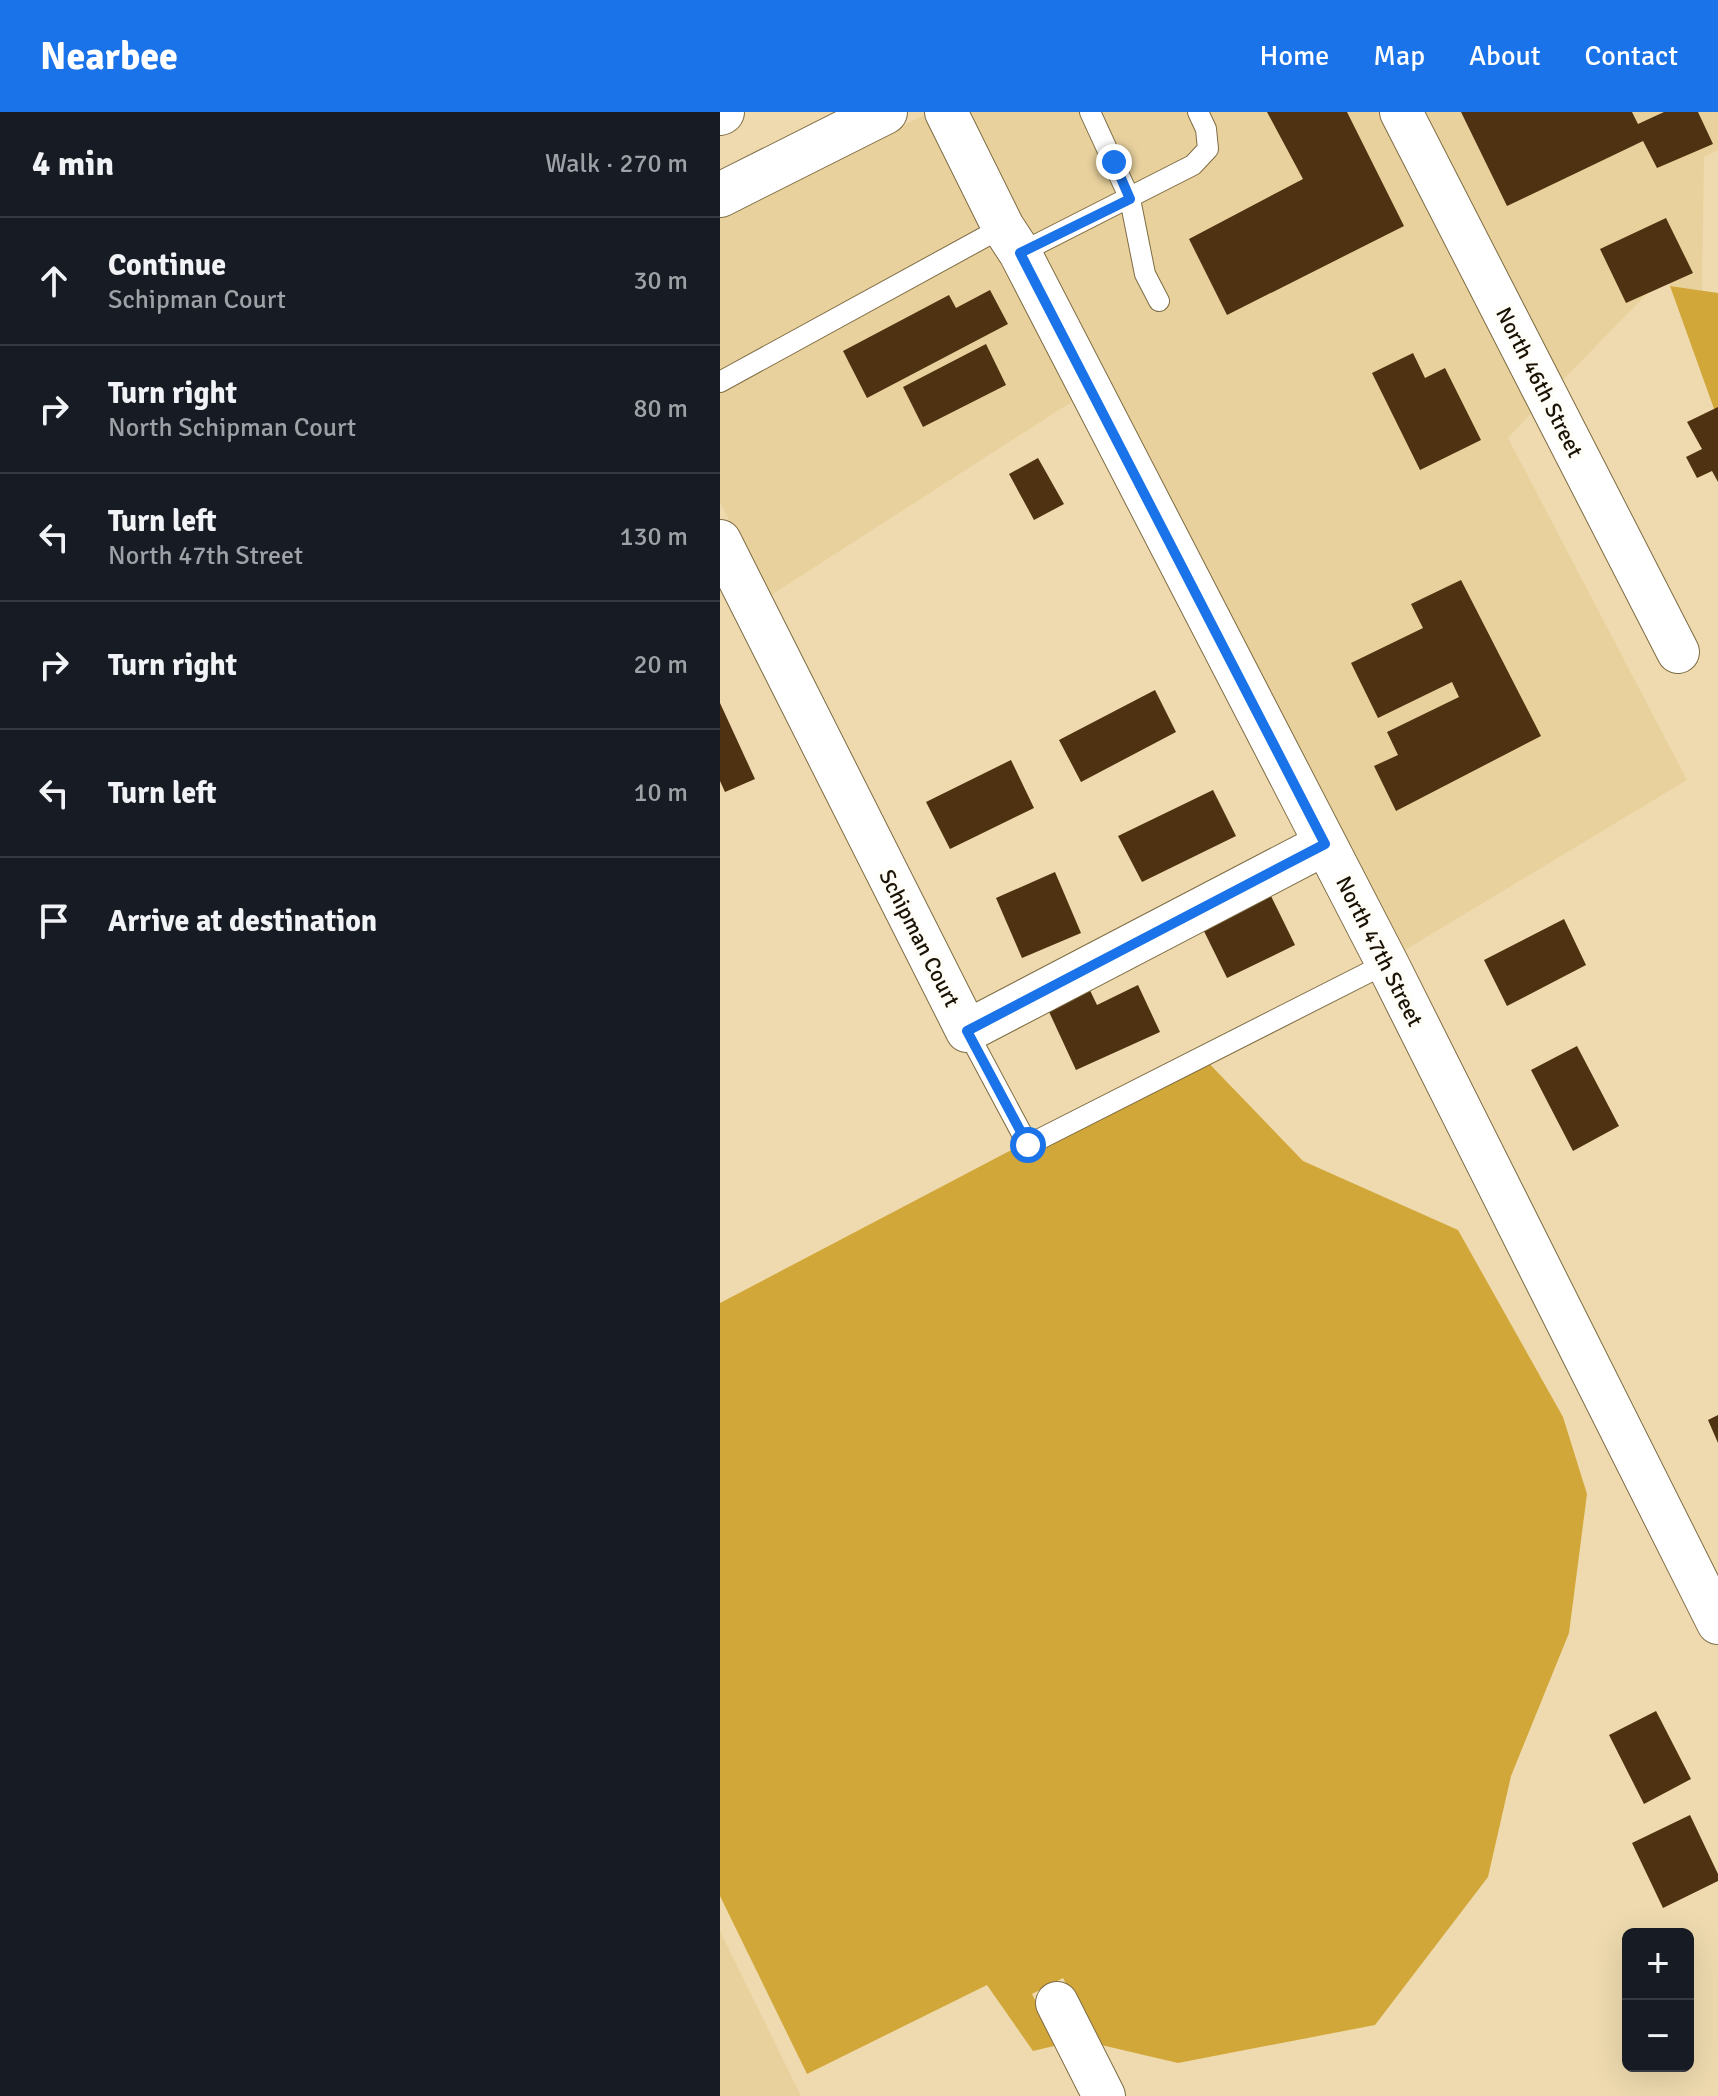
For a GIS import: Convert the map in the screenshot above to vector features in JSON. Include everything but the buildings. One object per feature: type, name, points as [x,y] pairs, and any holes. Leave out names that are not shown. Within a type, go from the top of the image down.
[{"type":"main road","points":[[720,162],[818,112]]},
{"type":"main road","points":[[720,195],[885,112]]},
{"type":"street","name":"North 47th Street","points":[[946,112],[1387,963],[1718,1623]]},
{"type":"street","name":"North 46th Street","points":[[1401,112],[1678,652]]},
{"type":"street","name":"Schipman Court","points":[[720,541],[967,1031]]},
{"type":"street","points":[[967,1031],[1325,844]]},
{"type":"street","points":[[1057,2003],[1104,2096]]},
{"type":"lane","points":[[1090,112],[1130,199],[1145,274],[1159,301]]},
{"type":"lane","points":[[720,382],[1012,240],[1130,199],[1193,165],[1208,149],[1206,129],[1198,112]]},
{"type":"lane","name":"Schipman Court","points":[[967,1031],[1028,1145],[1387,963]]},
{"type":"shaded area","points":[[968,112],[1382,112],[1534,410],[1508,438],[1687,780],[1400,953]]},
{"type":"shaded area","points":[[1422,112],[1718,112],[1718,150],[1704,157],[1702,291],[1670,286],[1664,276],[1560,383]]},
{"type":"shaded area","points":[[928,113],[1076,399],[768,597],[720,502],[720,217]]},
{"type":"shaded area","points":[[1670,286],[1718,293],[1718,420]]},
{"type":"shaded area","points":[[1198,1052],[1303,1161],[1458,1230],[1563,1417],[1587,1494],[1569,1633],[1511,1776],[1488,1877],[1375,2025],[1178,2063],[1097,2044],[1063,1978],[1032,1994],[1058,2045],[1033,2051],[987,1985],[807,2074],[720,1896],[720,1303]]},
{"type":"shaded area","points":[[720,1931],[801,2096],[720,2096]]},
{"type":"route","points":[[1028,1145],[967,1031],[1325,844],[1020,253],[1130,199],[1114,162]]}]
